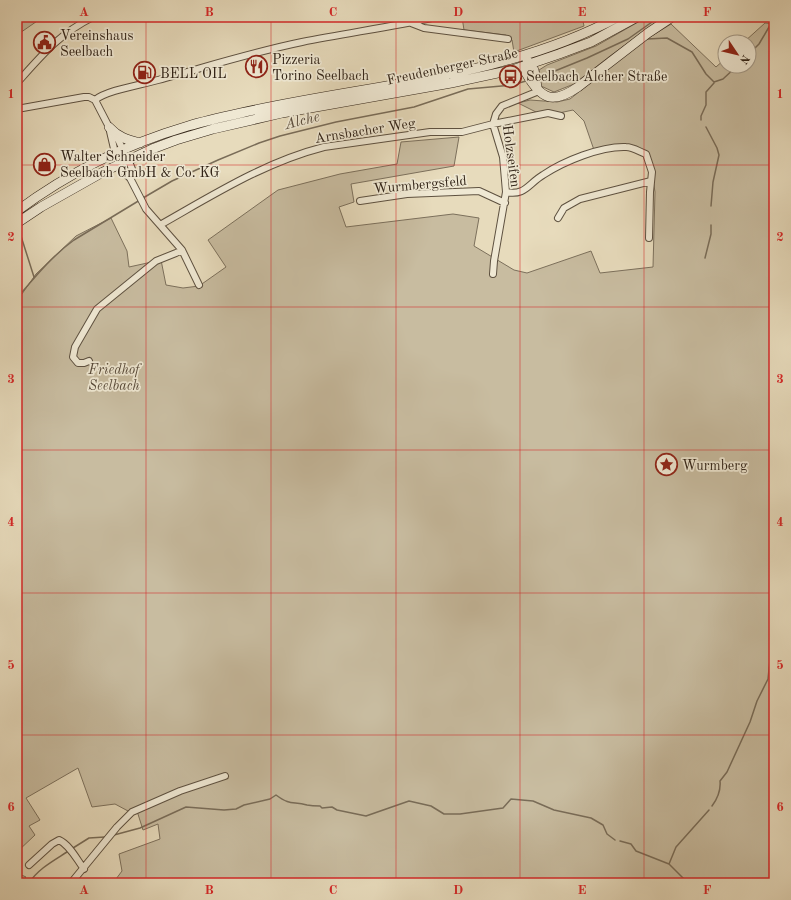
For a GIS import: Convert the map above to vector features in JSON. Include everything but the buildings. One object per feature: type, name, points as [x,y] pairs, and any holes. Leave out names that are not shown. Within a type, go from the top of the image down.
[{"type":"main road","name":"Freudenberger Straße","points":[[17,223],[41,207],[119,163],[182,138],[252,119],[498,74],[515,69],[527,60],[618,17]]},
{"type":"main road","name":"Freudenberger Straße","points":[[17,212],[35,198],[62,182],[119,152],[189,126],[251,111],[559,54],[591,42],[637,17]]},
{"type":"main road","points":[[527,60],[526,73],[531,75],[537,88],[548,96],[558,98],[570,92],[643,36],[672,17]]},
{"type":"main road","points":[[112,130],[128,140],[140,143]]},
{"type":"main road","points":[[119,152],[128,159]]},
{"type":"main road","points":[[119,152],[119,163]]},
{"type":"street","points":[[17,83],[60,38],[78,24],[93,17]]},
{"type":"street","name":"Freudenberger Straße","points":[[17,109],[84,97],[89,97],[95,100],[105,94],[274,48],[436,17]]},
{"type":"street","name":"Freudenberger Straße","points":[[411,23],[424,28],[508,39]]},
{"type":"street","name":"Holzseifen","points":[[493,274],[506,192],[503,157],[493,124],[496,114],[502,106],[537,88]]},
{"type":"street","points":[[95,100],[112,130],[119,152]]},
{"type":"street","name":"Arnsbacher Weg","points":[[160,225],[272,164],[311,150],[430,132],[462,132],[493,124],[548,114],[561,116]]},
{"type":"street","points":[[506,192],[514,194],[524,190],[542,175],[569,161],[602,150],[628,147],[646,154],[652,172],[648,238]]},
{"type":"street","points":[[128,159],[132,169],[130,178]]},
{"type":"street","points":[[119,163],[124,173],[130,178],[140,200],[149,214],[182,250],[199,285]]},
{"type":"street","points":[[558,218],[564,208],[580,199],[651,182]]},
{"type":"street","name":"Wurmbergsfeld","points":[[360,201],[407,194],[479,191],[504,203]]},
{"type":"street","points":[[88,361],[78,363],[73,357],[73,353],[97,309],[156,260],[182,250]]},
{"type":"street","points":[[71,883],[132,812],[180,791],[225,776]]},
{"type":"street","points":[[29,865],[52,844],[59,840],[67,846],[84,869]]},
{"type":"green space","points":[[17,17],[43,17],[17,35]]},
{"type":"green space","points":[[462,17],[582,17],[584,26],[514,52],[512,40],[506,35],[464,30]]},
{"type":"green space","points":[[647,17],[664,17],[574,84],[554,92],[541,86],[539,70],[547,65],[596,46]]},
{"type":"green space","name":"Friedhof Seelbach","points":[[765,23],[774,24],[774,883],[113,883],[122,871],[119,854],[160,839],[158,824],[143,830],[137,811],[128,811],[115,804],[92,807],[78,768],[26,798],[40,820],[29,826],[35,835],[17,852],[17,301],[36,274],[76,236],[111,218],[127,251],[129,267],[161,260],[166,285],[183,288],[199,286],[226,267],[208,240],[278,190],[340,174],[397,164],[401,142],[459,137],[454,166],[351,184],[354,202],[339,207],[346,227],[453,214],[479,218],[474,246],[514,270],[527,273],[591,251],[600,273],[653,267],[655,192],[649,154],[624,145],[594,150],[584,121],[573,110],[559,113],[538,113],[518,103],[530,100],[557,102],[570,99],[645,40],[671,24],[716,67],[717,66],[717,74],[757,74],[757,34],[753,34]]},
{"type":"green space","points":[[17,873],[26,877],[22,883],[17,883]]},
{"type":"waterway","points":[[17,20],[20,17]]},
{"type":"waterway","name":"Alche","points":[[540,77],[628,39],[659,17]]},
{"type":"waterway","name":"Alche","points":[[757,46],[769,27],[774,26]]},
{"type":"waterway","name":"Alche","points":[[647,39],[667,38],[692,52],[706,74],[714,82],[723,79],[728,74]]},
{"type":"waterway","name":"Alche","points":[[143,198],[172,181],[218,160],[280,136],[336,122],[414,107],[468,89],[512,85],[526,81]]},
{"type":"waterway","points":[[701,120],[701,116],[706,105],[706,92],[714,83]]},
{"type":"waterway","points":[[706,127],[719,155],[713,182],[711,206]]},
{"type":"waterway","name":"Alche","points":[[17,298],[44,267],[66,246],[140,200]]},
{"type":"waterway","points":[[705,258],[711,234],[711,225]]},
{"type":"waterway","points":[[20,233],[34,277]]},
{"type":"waterway","points":[[770,658],[774,646]]},
{"type":"waterway","points":[[712,806],[719,794],[720,781],[727,772],[768,679],[770,660]]},
{"type":"waterway","points":[[114,835],[140,828],[186,807],[224,810],[236,809],[244,805],[270,799],[276,795],[288,802],[310,806],[320,806],[322,808],[332,807],[337,810],[366,816],[409,801],[431,806],[444,814],[460,814],[503,808],[511,799],[533,801],[554,810],[591,818],[603,825],[607,834],[615,840]]},
{"type":"waterway","points":[[669,864],[676,847],[709,810]]},
{"type":"waterway","points":[[73,848],[89,838],[105,837]]},
{"type":"waterway","points":[[620,841],[631,844],[636,851],[669,864],[688,883]]},
{"type":"waterway","points":[[29,883],[41,869],[67,852]]},
{"type":"place","name":"Vereinshaus Seelbach","points":[[44,43]]},
{"type":"place","name":"Pizzeria Torino Seelbach","points":[[256,67]]},
{"type":"place","name":"BELL OIL","points":[[144,73]]},
{"type":"place","name":"Seelbach Alcher Straße","points":[[511,76]]},
{"type":"place","name":"Walter Schneider Seelbach GmbH & Co. KG","points":[[44,164]]},
{"type":"place","name":"Wurmberg","points":[[666,465]]}]
